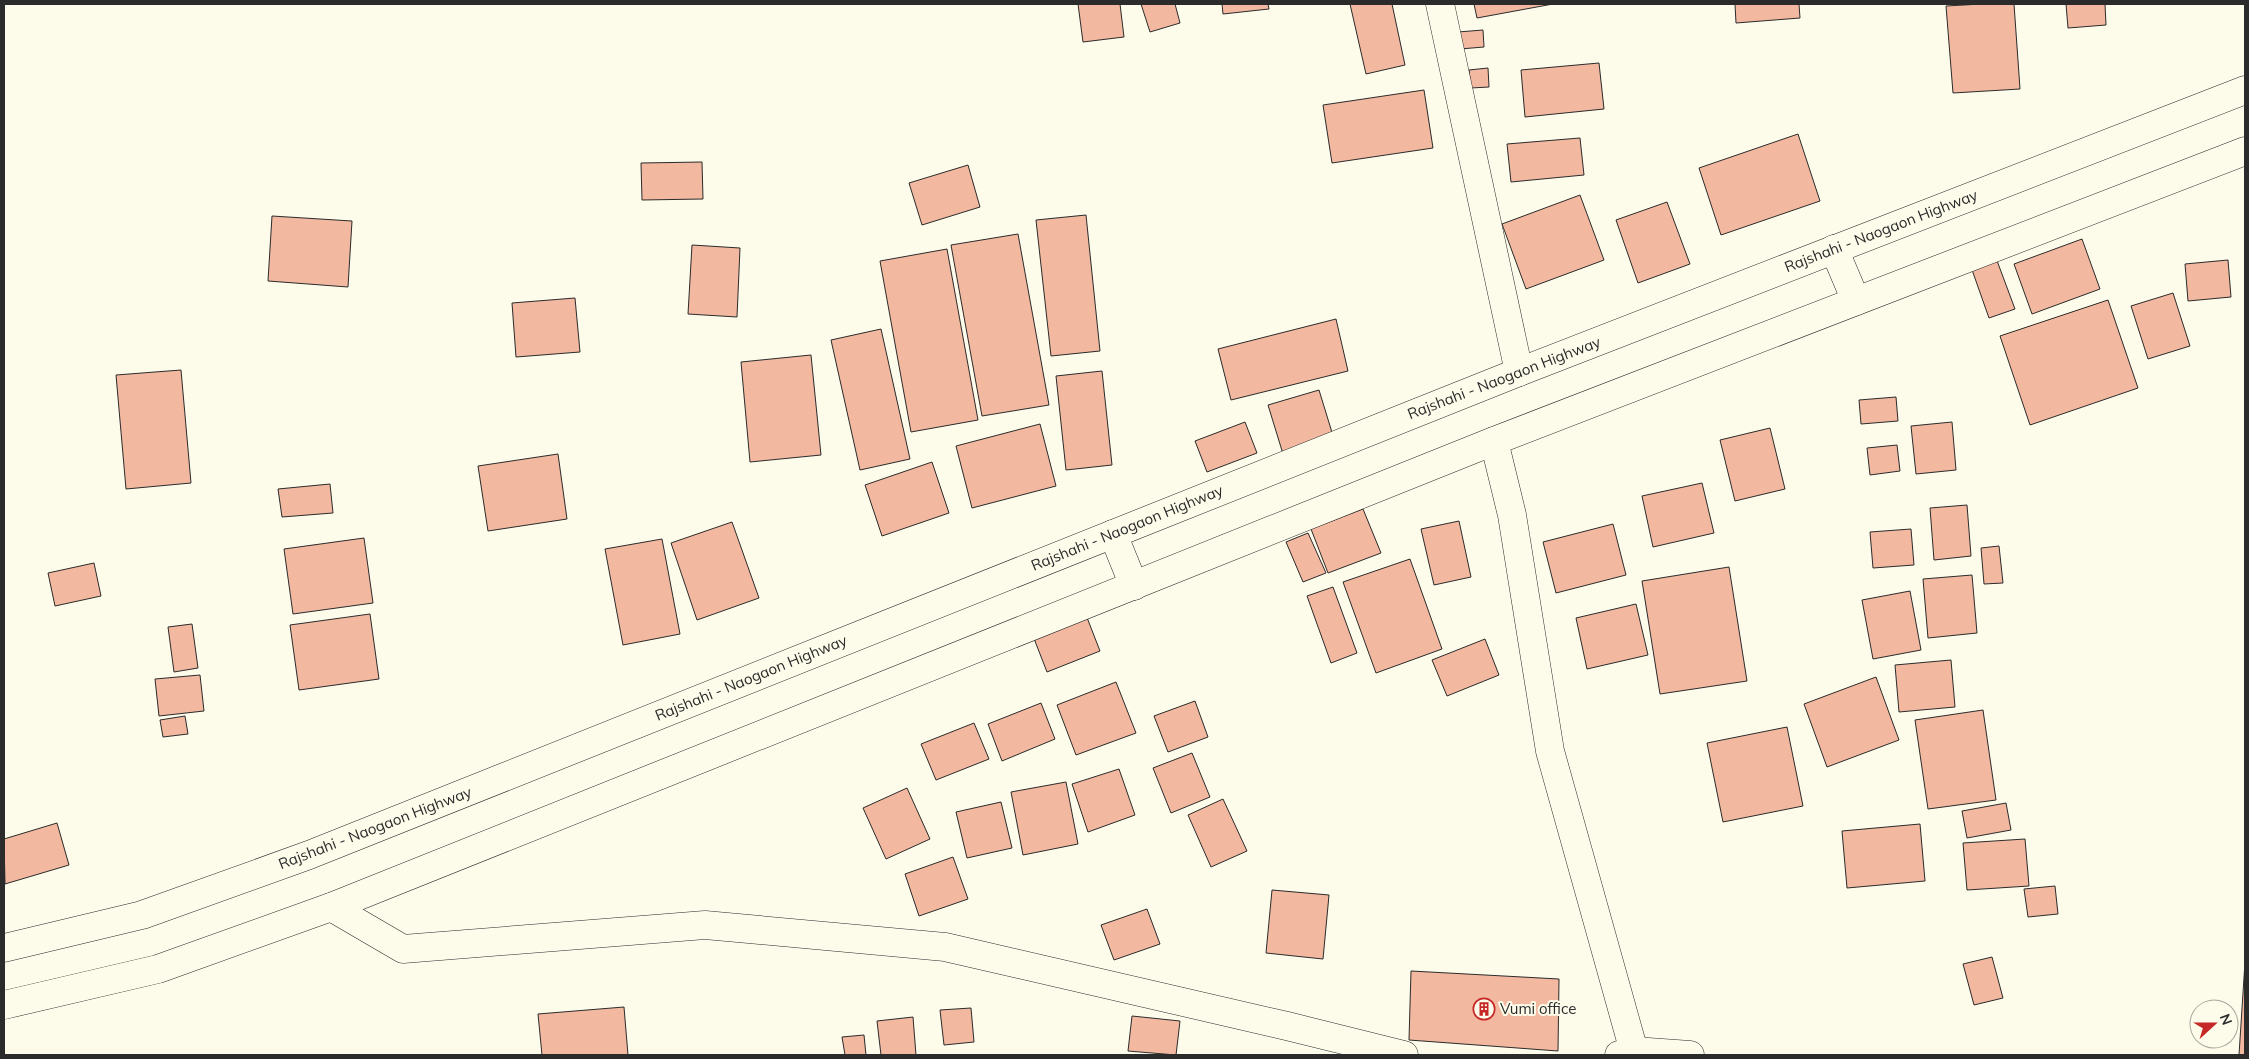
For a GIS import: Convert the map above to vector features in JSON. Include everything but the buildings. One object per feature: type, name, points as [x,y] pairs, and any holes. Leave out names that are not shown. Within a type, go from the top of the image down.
[{"type":"main road","points":[[1440,4],[1519,372]]},
{"type":"main road","name":"Rajshahi - Naogaon Highway","points":[[4,948],[142,915],[309,855],[1519,372],[2245,90]]},
{"type":"main road","points":[[4,1005],[158,969],[331,907],[1494,441],[2245,151]]},
{"type":"main road","points":[[1834,249],[1856,301]]},
{"type":"main road","points":[[1494,441],[1512,515],[1550,752],[1629,1054],[1690,1055]]},
{"type":"main road","points":[[1113,534],[1134,586]]},
{"type":"main road","points":[[331,907],[403,950],[704,925],[945,947],[1404,1055]]},
{"type":"place","name":"Vumi office","points":[[1484,1009]]}]
